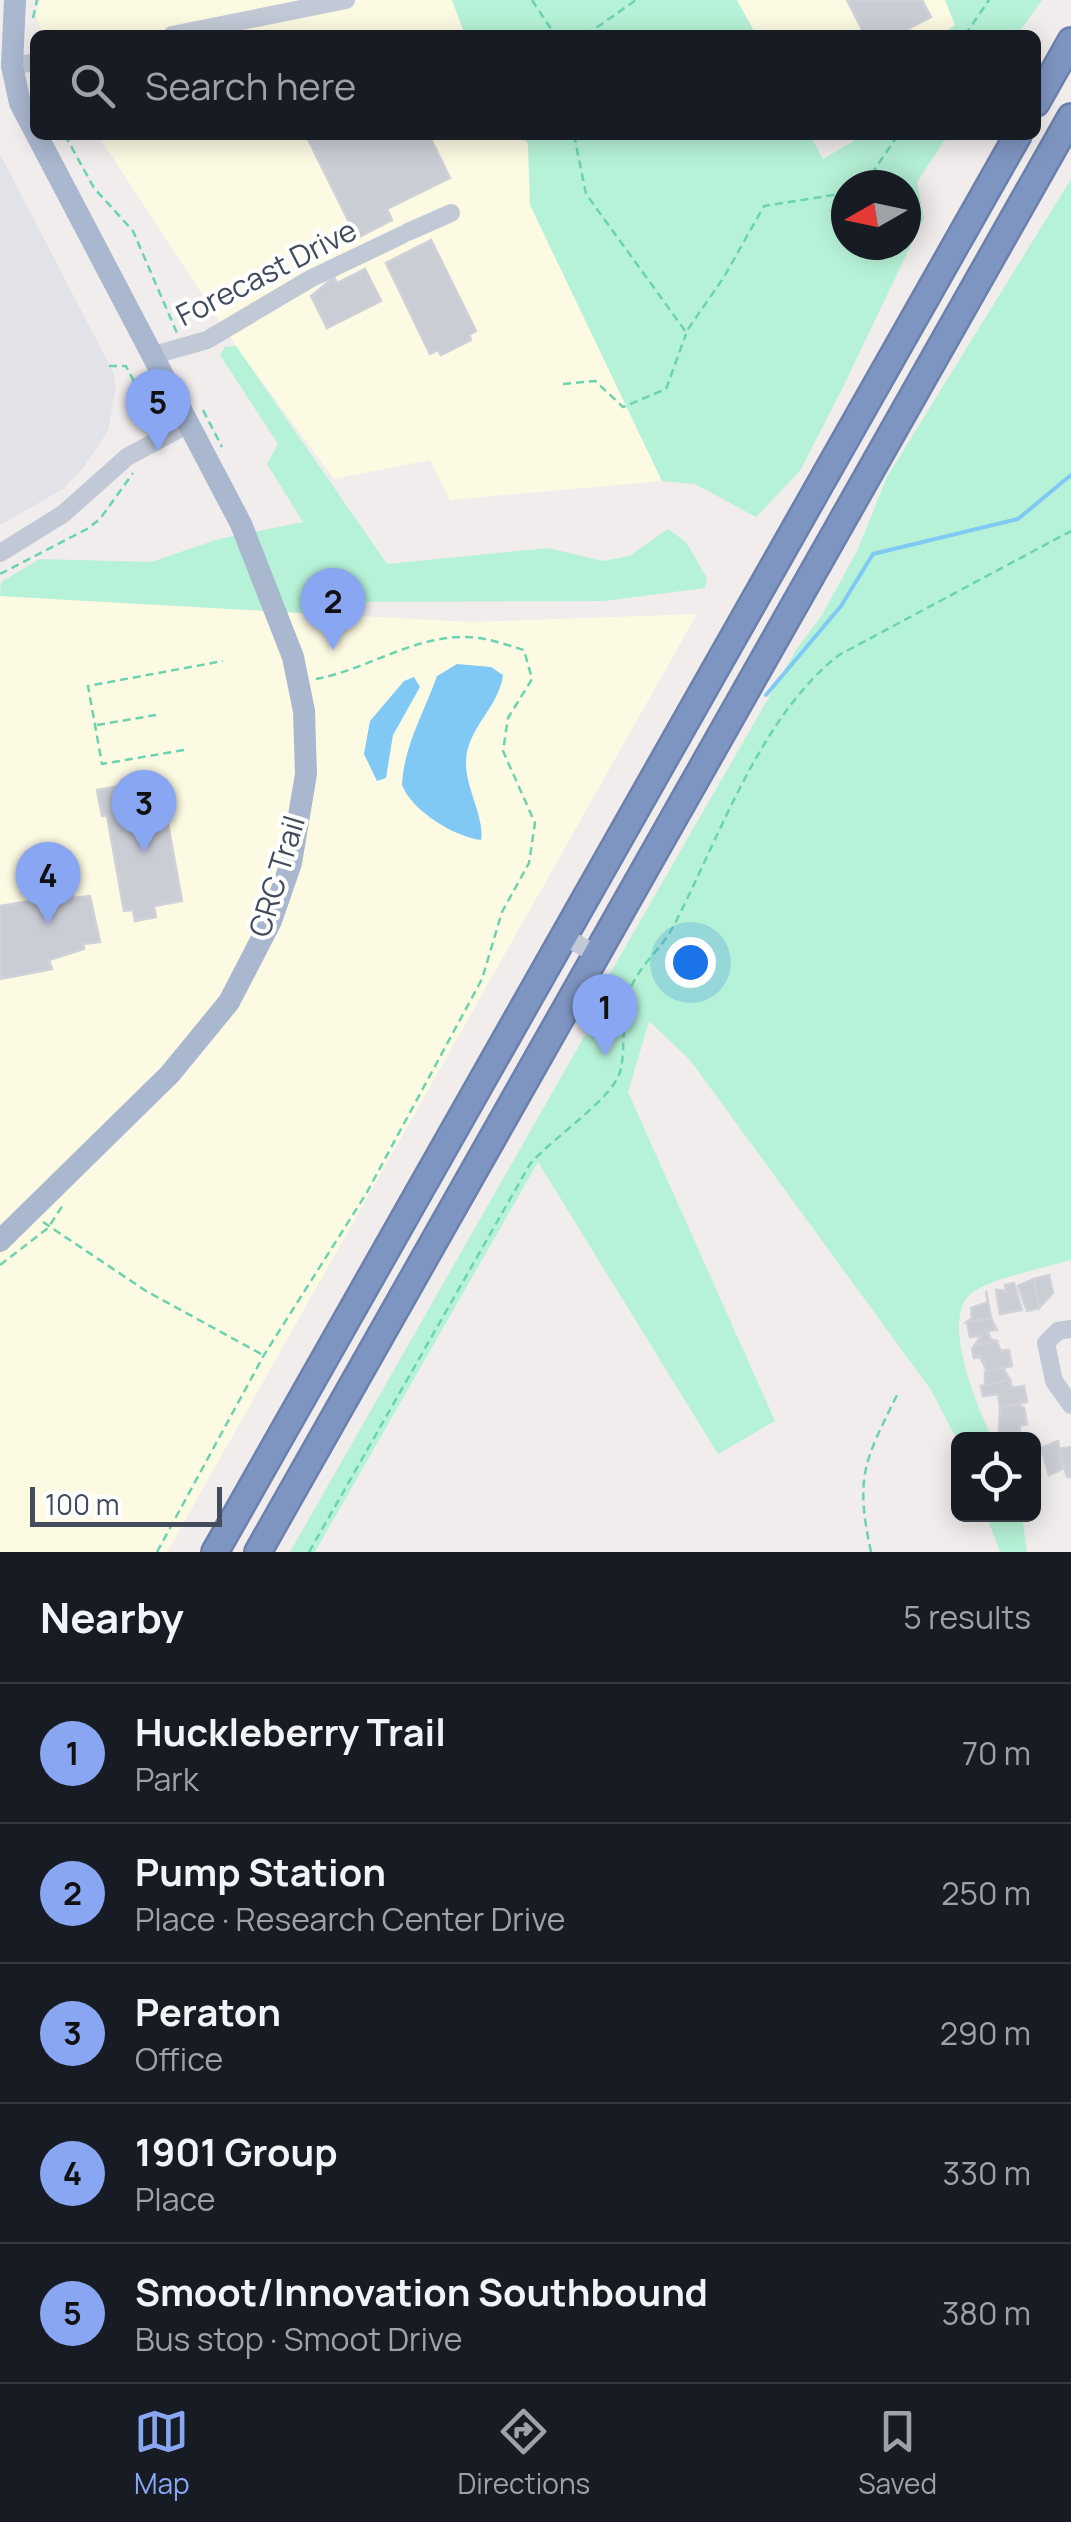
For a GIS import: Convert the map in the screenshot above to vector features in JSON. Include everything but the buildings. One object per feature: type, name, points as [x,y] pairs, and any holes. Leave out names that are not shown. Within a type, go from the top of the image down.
[{"type":"highway","points":[[1041,94],[1071,41]]},
{"type":"highway","points":[[258,1552],[1071,117]]},
{"type":"highway","points":[[215,1552],[1015,140]]},
{"type":"main road","points":[[16,0],[23,64],[15,91],[30,127]]},
{"type":"main road","points":[[0,1241],[202,1039],[249,968],[272,921],[291,863],[306,774],[300,688],[241,524],[195,415],[154,355],[36,140]]},
{"type":"street","points":[[196,30],[342,0]]},
{"type":"street","name":"Forecast Drive","points":[[154,355],[207,340],[310,278],[451,213]]},
{"type":"street","points":[[0,553],[63,514],[128,457],[195,415]]},
{"type":"street","points":[[564,936],[597,955]]},
{"type":"street","points":[[1071,1328],[1058,1331],[1046,1344],[1054,1381],[1071,1405]]},
{"type":"path","points":[[32,24],[37,0]]},
{"type":"path","points":[[532,0],[551,30]]},
{"type":"path","points":[[593,30],[636,0]]},
{"type":"path","points":[[968,30],[989,0]]},
{"type":"path","points":[[68,140],[94,188],[133,231],[178,336]]},
{"type":"path","points":[[575,140],[586,194],[686,332]]},
{"type":"path","points":[[874,170],[895,140]]},
{"type":"path","points":[[563,384],[596,381],[623,408],[666,389],[686,332],[724,278],[764,206],[831,195]]},
{"type":"path","points":[[110,366],[126,366],[158,427]]},
{"type":"path","points":[[195,415],[225,453]]},
{"type":"path","points":[[0,574],[100,519],[140,465]]},
{"type":"path","points":[[309,1552],[530,1164],[556,1135],[607,1094],[620,1075],[620,1022],[630,987],[674,926],[712,838],[812,676],[839,656],[1070,531]]},
{"type":"path","points":[[157,1552],[264,1355],[366,1194],[482,978],[502,912],[529,863],[536,823],[503,751],[508,718],[532,679],[524,650],[478,637],[419,643],[352,673],[316,680]]},
{"type":"path","points":[[184,750],[102,764],[88,686],[223,662]]},
{"type":"path","points":[[313,671],[318,692]]},
{"type":"path","points":[[96,726],[156,715]]},
{"type":"path","points":[[0,1265],[48,1228],[66,1200]]},
{"type":"path","points":[[48,1228],[146,1291],[264,1355]]},
{"type":"path","points":[[871,1552],[863,1503],[864,1462],[897,1396]]},
{"type":"shaded area","points":[[40,0],[452,0],[463,30],[41,30],[36,15]]},
{"type":"shaded area","points":[[737,0],[945,0],[955,25],[948,30],[753,30]]},
{"type":"shaded area","points":[[101,140],[525,140],[531,205],[662,481],[450,500],[430,460],[334,479],[236,346]]},
{"type":"shaded area","points":[[0,154],[113,372],[116,387],[108,431],[83,468],[63,489],[0,525]]},
{"type":"shaded area","points":[[0,596],[472,622],[697,614],[167,1552],[0,1552]]},
{"type":"green space","points":[[452,0],[737,0],[753,30],[463,30]]},
{"type":"green space","points":[[945,0],[1042,0],[1021,30],[948,30],[955,25]]},
{"type":"green space","points":[[525,140],[813,140],[823,159],[855,140],[945,140],[921,176],[921,170],[831,170],[831,260],[904,260],[800,471],[756,517],[695,484],[662,481],[530,205]]},
{"type":"green space","points":[[1071,179],[1071,1260],[994,1282],[973,1292],[963,1304],[959,1321],[964,1364],[990,1432],[953,1432],[931,1390],[690,1060],[649,1021],[628,1092],[775,1421],[718,1454],[538,1162],[315,1552],[290,1552],[608,995],[608,977],[796,650],[822,615],[857,551],[887,477]]},
{"type":"green space","points":[[236,346],[387,564],[548,548],[603,561],[629,556],[668,529],[686,542],[707,578],[705,588],[604,601],[339,602],[336,615],[0,596],[1,582],[40,559],[151,562],[219,539],[303,522],[267,464],[278,444],[220,355],[225,347]]},
{"type":"green space","points":[[989,1522],[1023,1522],[1027,1552],[1000,1552]]},
{"type":"water","points":[[457,664],[491,667],[503,675],[496,698],[472,738],[466,762],[481,840],[459,834],[436,821],[415,804],[402,785],[411,743],[437,676]]},
{"type":"water","points":[[414,677],[420,687],[393,735],[386,778],[377,781],[364,754],[370,721],[404,681]]},
{"type":"waterway","points":[[766,695],[841,606],[873,554],[1018,519],[1071,475]]},
{"type":"place","name":"Smoot/Innovation Southbound","points":[[158,451]]},
{"type":"place","name":"Pump Station","points":[[333,650]]},
{"type":"place","name":"Peraton","points":[[144,852]]},
{"type":"place","name":"1901 Group","points":[[48,924]]},
{"type":"place","name":"Huckleberry Trail","points":[[605,1056]]}]
